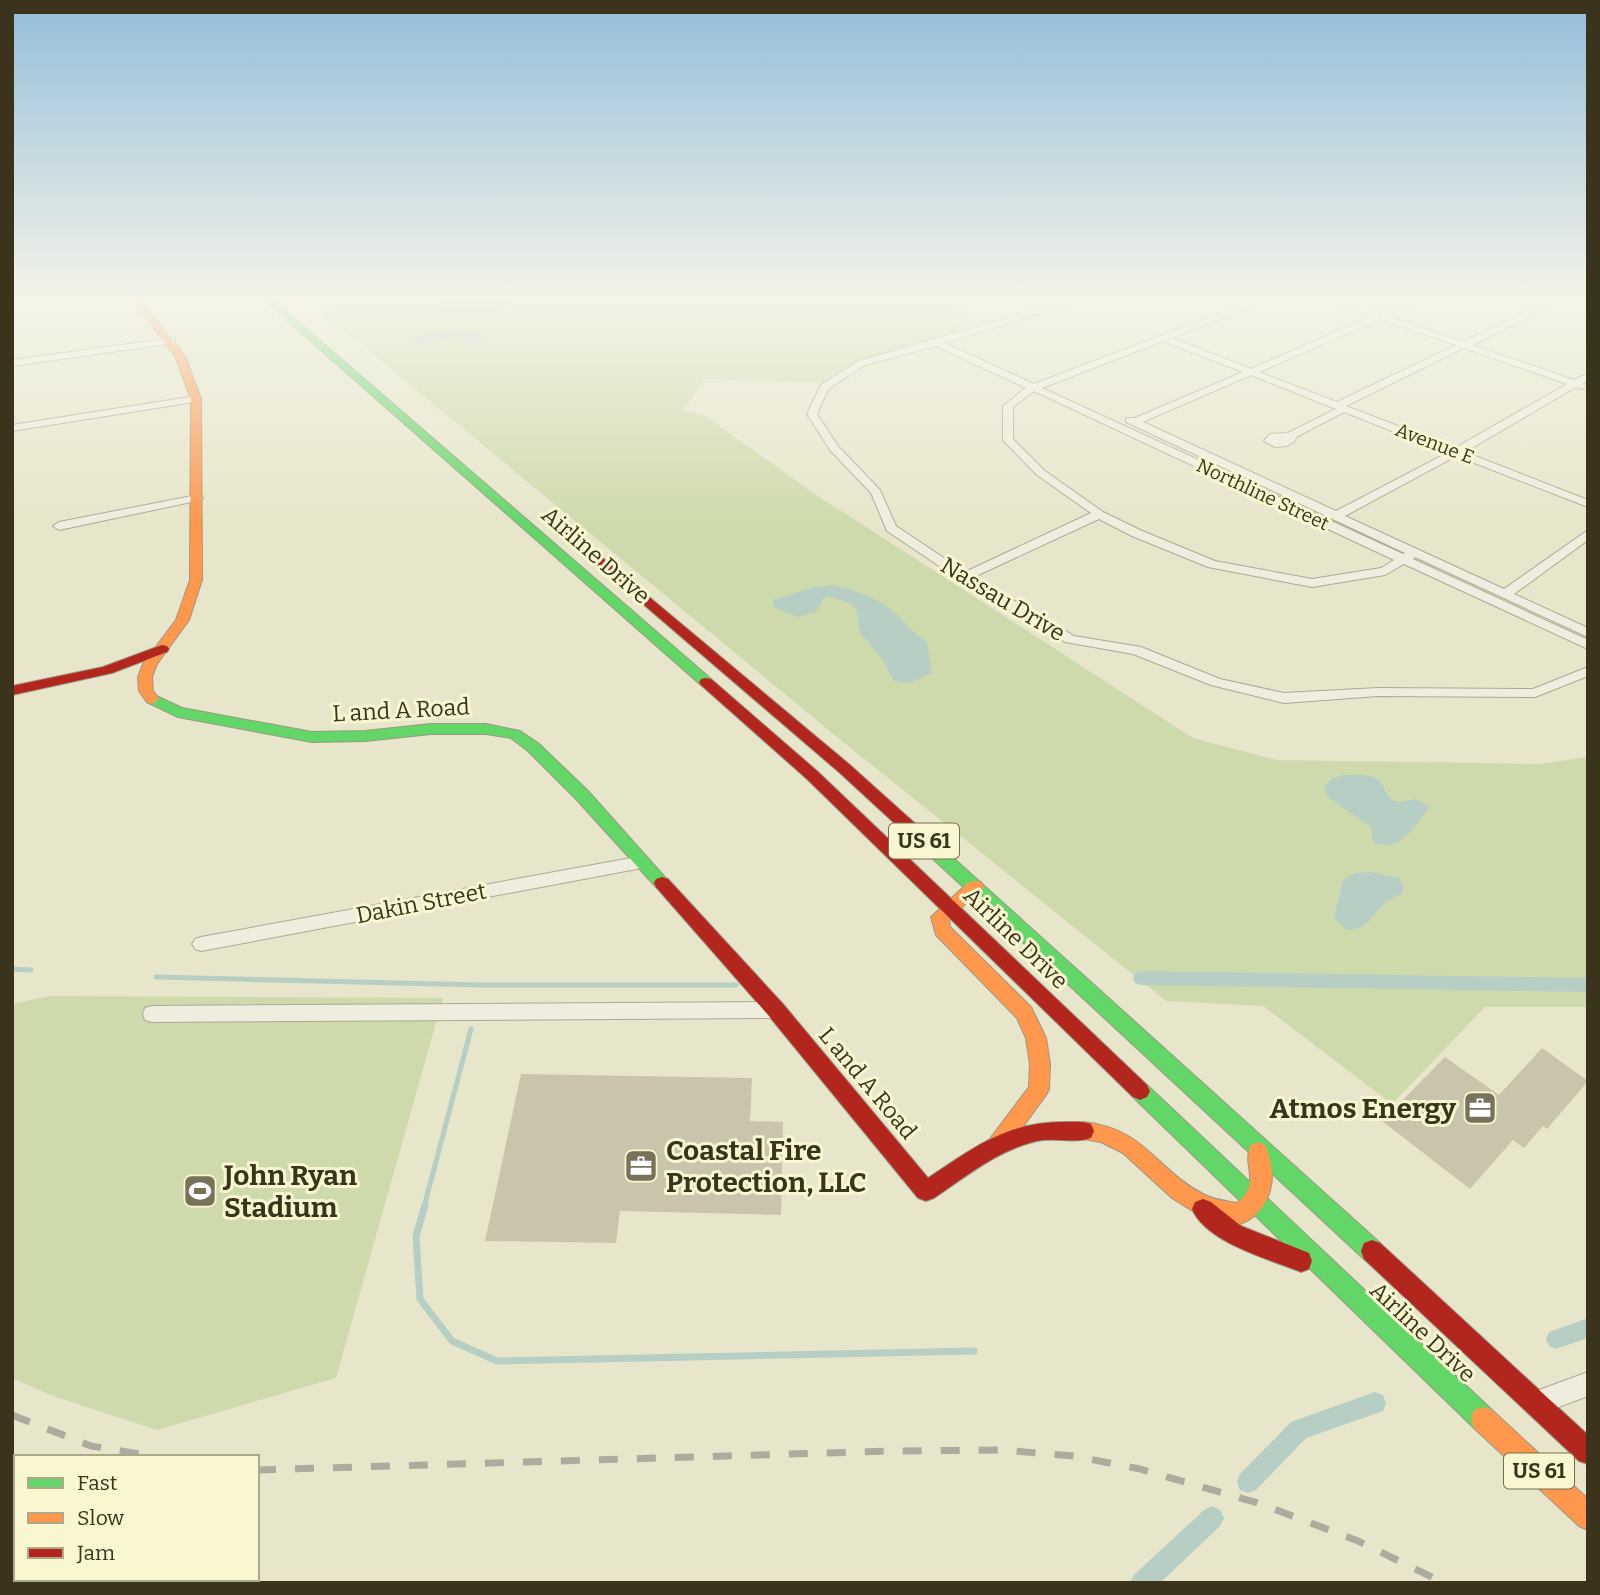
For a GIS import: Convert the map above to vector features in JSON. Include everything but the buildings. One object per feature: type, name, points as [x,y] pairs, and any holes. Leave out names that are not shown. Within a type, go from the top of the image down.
[{"type":"main road","points":[[100,673],[145,677],[150,664],[182,620],[196,580],[196,399],[190,374]]},
{"type":"main road","name":"Airline Drive","points":[[354,374],[812,775],[1363,1307],[1588,1517]]},
{"type":"main road","points":[[363,382],[383,376]]},
{"type":"main road","name":"Airline Drive","points":[[553,521],[845,769],[1255,1143],[1588,1452]]},
{"type":"main road","points":[[553,547],[575,539]]},
{"type":"main road","points":[[12,691],[130,665],[162,649]]},
{"type":"main road","name":"L and A Road","points":[[145,677],[146,691],[150,697],[160,705],[178,712],[312,737],[431,729],[486,729],[515,734],[533,747],[582,795],[776,1010],[926,1191],[999,1143]]},
{"type":"main road","points":[[975,887],[940,917],[942,930],[1024,1013],[1036,1038],[1040,1064],[1038,1088],[999,1143]]},
{"type":"main road","points":[[999,1143],[1040,1131],[1091,1131],[1128,1143],[1233,1234],[1300,1261],[1363,1307]]},
{"type":"main road","points":[[1193,1200],[1215,1209],[1240,1214],[1256,1203],[1262,1195],[1264,1183],[1255,1143]]},
{"type":"street","name":"Nassau Drive","points":[[844,374],[824,387],[812,414],[834,448],[876,492],[891,528],[964,578],[1070,639],[1136,650],[1216,682],[1284,698],[1378,692],[1535,693],[1588,671]]},
{"type":"street","name":"Northline Street","points":[[1017,374],[1135,422],[1336,516],[1409,556],[1588,633]]},
{"type":"street","name":"Northline Street","points":[[1023,374],[1409,556],[1588,645]]},
{"type":"street","points":[[1067,374],[1023,393],[1008,407],[1009,440],[1041,473],[1099,513],[1136,533],[1212,564],[1312,583],[1385,571],[1409,556]]},
{"type":"street","points":[[1135,422],[1249,374]]},
{"type":"street","name":"Avenue E","points":[[1256,374],[1588,504]]},
{"type":"street","points":[[1290,436],[1340,407],[1406,374]]},
{"type":"street","points":[[1550,374],[1588,388]]},
{"type":"street","points":[[1336,516],[1494,432],[1588,376]]},
{"type":"street","points":[[12,428],[196,399]]},
{"type":"street","points":[[60,526],[197,498]]},
{"type":"street","points":[[964,578],[1099,513]]},
{"type":"street","points":[[1504,595],[1588,534]]},
{"type":"street","name":"Dakin Street","points":[[201,944],[642,862]]},
{"type":"street","points":[[152,1014],[776,1010]]},
{"type":"street","points":[[1490,1426],[1535,1404],[1588,1384]]},
{"type":"green space","points":[[397,374],[839,374],[827,383],[705,379],[683,410],[704,415],[812,492],[1193,738],[1277,760],[1540,764],[1588,757],[1588,1007],[1485,1007],[1392,1104],[1263,1006],[1166,1001],[837,737]]},
{"type":"green space","name":"John Ryan Stadium","points":[[50,996],[443,998],[336,1378],[157,1430],[53,1396],[12,1378],[12,1004]]},
{"type":"shaded area","points":[[830,585],[867,596],[893,611],[927,642],[932,673],[907,684],[894,681],[882,659],[860,633],[857,610],[850,603],[828,596],[823,599],[816,612],[797,617],[774,607],[773,600]]},
{"type":"shaded area","points":[[1343,775],[1373,777],[1381,783],[1392,800],[1401,802],[1416,799],[1430,807],[1405,837],[1390,845],[1381,845],[1372,841],[1371,827],[1328,797],[1324,787],[1332,778]]},
{"type":"shaded area","points":[[1371,872],[1399,878],[1403,887],[1402,893],[1385,903],[1364,925],[1347,930],[1334,918],[1343,880],[1355,873]]},
{"type":"waterway","points":[[12,969],[31,970]]},
{"type":"waterway","points":[[156,977],[482,985],[736,985]]},
{"type":"waterway","points":[[1141,978],[1588,985]]},
{"type":"waterway","points":[[424,1207],[471,1029]]},
{"type":"waterway","points":[[425,1205],[416,1236],[420,1299],[452,1341],[497,1361],[974,1351]]},
{"type":"waterway","points":[[1556,1339],[1588,1328]]},
{"type":"waterway","points":[[1248,1482],[1299,1430],[1375,1403]]},
{"type":"waterway","points":[[1142,1583],[1212,1518]]},
{"type":"railway","points":[[12,1415],[91,1446],[145,1455]]},
{"type":"railway","points":[[259,1470],[893,1451],[1000,1450],[1074,1456],[1140,1469],[1261,1504],[1358,1541],[1444,1583]]},
{"type":"traffic: fast","points":[[353,374],[706,682]]},
{"type":"traffic: fast","points":[[152,699],[178,712],[312,737],[365,736],[431,729],[486,729],[515,734],[533,747],[582,795],[662,883]]},
{"type":"traffic: fast","points":[[923,840],[1372,1251]]},
{"type":"traffic: fast","points":[[1140,1091],[1483,1419]]},
{"type":"traffic: slow","points":[[152,699],[146,691],[145,677],[150,664],[182,620],[196,580],[196,399],[187,374]]},
{"type":"traffic: slow","points":[[975,887],[940,917],[942,930],[1024,1013],[1036,1038],[1040,1064],[1039,1089],[999,1143]]},
{"type":"traffic: slow","points":[[1084,1131],[1101,1133],[1130,1147],[1198,1203],[1240,1214],[1259,1194],[1262,1171],[1258,1152]]},
{"type":"traffic: slow","points":[[1483,1419],[1588,1517]]},
{"type":"traffic: jam","points":[[563,529],[845,769],[923,840]]},
{"type":"traffic: jam","points":[[12,691],[107,670],[162,649]]},
{"type":"traffic: jam","points":[[706,682],[812,775],[1140,1091]]},
{"type":"traffic: jam","points":[[662,883],[776,1010],[926,1191],[999,1143],[1040,1131],[1084,1131]]},
{"type":"traffic: jam","points":[[1203,1209],[1233,1234],[1301,1261]]},
{"type":"traffic: jam","points":[[1372,1251],[1588,1452]]},
{"type":"place","name":"Atmos Energy","points":[[1480,1108]]},
{"type":"place","name":"Coastal Fire Protection, LLC","points":[[641,1166]]},
{"type":"place","name":"John Ryan Stadium","points":[[200,1191]]}]
